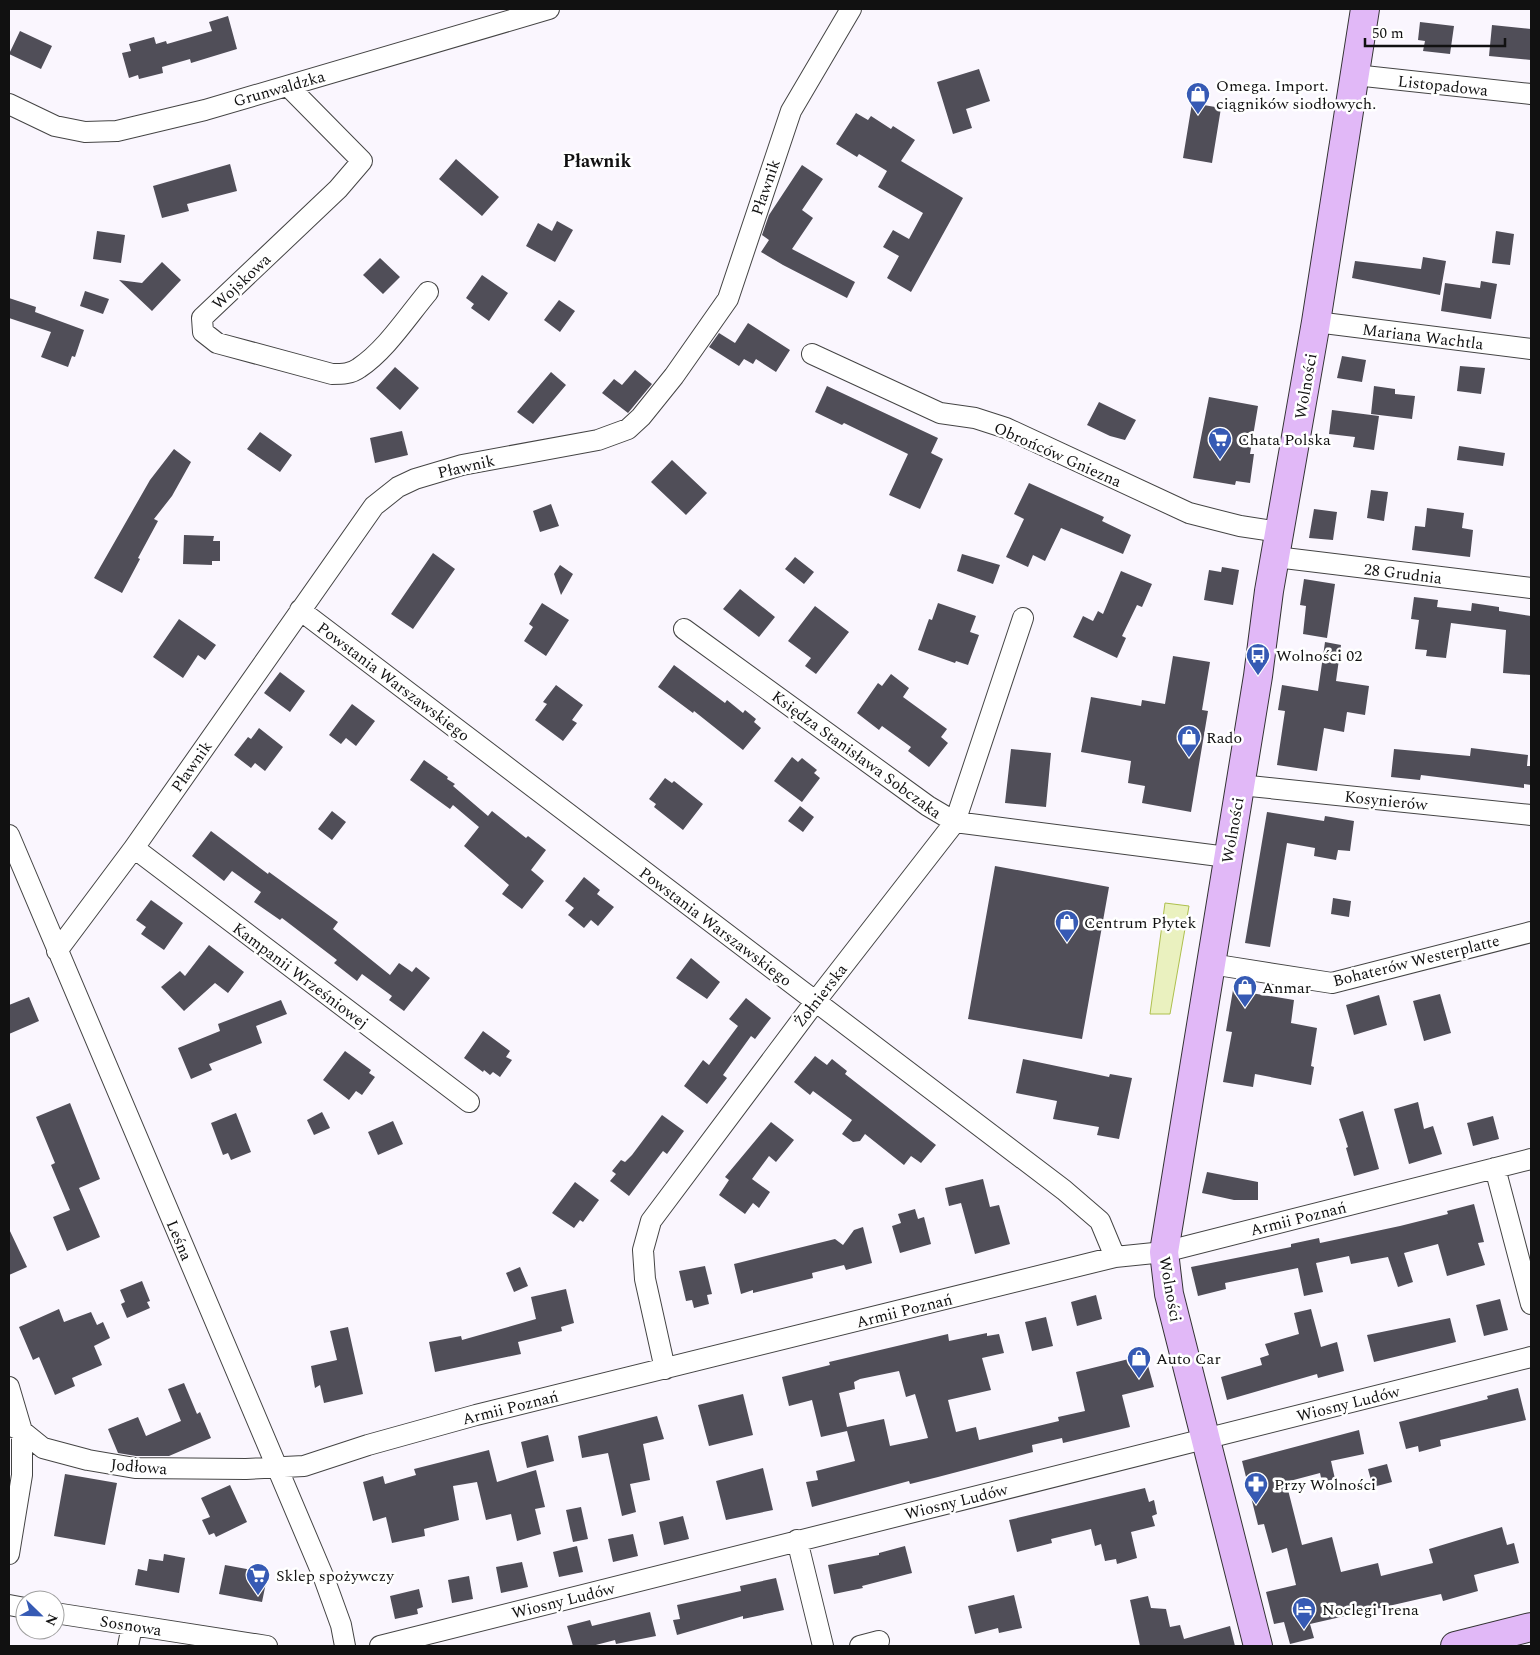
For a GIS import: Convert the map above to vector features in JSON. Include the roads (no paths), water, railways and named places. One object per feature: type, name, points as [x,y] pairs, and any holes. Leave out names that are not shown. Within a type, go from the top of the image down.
[{"type":"street","name":"Grunwaldzka","points":[[9,104],[55,126],[85,132],[117,131],[205,110],[549,9]]},
{"type":"street","name":"Pławnik","points":[[57,951],[134,848],[364,517],[398,487],[415,479],[462,465],[598,440],[628,429],[641,417],[674,376],[728,299],[791,111],[851,9]]},
{"type":"street","name":"Wolności","points":[[1258,1646],[1169,1294],[1164,1252],[1366,9]]},
{"type":"street","name":"Listopadowa","points":[[1355,75],[1531,94]]},
{"type":"street","name":"Wojskowa","points":[[288,86],[362,161],[338,189],[202,318],[203,332],[216,343],[244,352],[332,374],[345,374],[358,369],[375,355],[428,292]]},
{"type":"street","name":"Mariana Wachtla","points":[[1316,322],[1531,349]]},
{"type":"street","name":"Obrońców Gniezna","points":[[812,354],[940,413],[975,418],[1006,428],[1189,513],[1240,526],[1278,544]]},
{"type":"street","name":"28 Grudnia","points":[[1278,544],[1531,588]]},
{"type":"street","name":"Powstania Warszawskiego","points":[[300,610],[1086,1209],[1100,1221],[1115,1257]]},
{"type":"street","name":"Żołnierska","points":[[664,1369],[645,1280],[643,1250],[651,1221],[815,1002],[955,822],[1023,618]]},
{"type":"street","name":"Księdza Stanisława Sobczaka","points":[[684,629],[920,801],[955,822],[1227,857]]},
{"type":"street","name":"Kosynierów","points":[[1240,785],[1531,815]]},
{"type":"street","name":"Leśna","points":[[9,835],[335,1605],[346,1646]]},
{"type":"street","name":"Kampanii Wrześniowej","points":[[134,848],[468,1102]]},
{"type":"street","name":"Bohaterów Westerplatte","points":[[1211,964],[1332,983],[1531,932]]},
{"type":"street","name":"Armii Poznań","points":[[278,1468],[304,1466],[368,1445],[476,1415],[1115,1257],[1164,1252],[1531,1159]]},
{"type":"street","points":[[1494,1168],[1531,1304]]},
{"type":"street","name":"Wiosny Ludów","points":[[380,1646],[1531,1357]]},
{"type":"street","points":[[9,1387],[22,1475],[9,1554]]},
{"type":"street","name":"Jodłowa","points":[[15,1428],[42,1448],[88,1460],[135,1468],[278,1468]]},
{"type":"street","points":[[797,1540],[823,1646]]},
{"type":"street","name":"Sosnowa","points":[[65,1615],[268,1646]]},
{"type":"street","points":[[128,1646],[132,1626]]},
{"type":"street","points":[[1456,1646],[1531,1627]]},
{"type":"street","points":[[860,1646],[879,1641]]},
{"type":"place","name":"Omega. Import. ciągników siodłowych.","points":[[1198,115]]},
{"type":"place","name":"Chata Polska","points":[[1220,460]]},
{"type":"place","name":"Wolności 02","points":[[1258,676]]},
{"type":"place","name":"Rado","points":[[1189,758]]},
{"type":"place","name":"Centrum Płytek","points":[[1067,943]]},
{"type":"place","name":"Anmar","points":[[1245,1008]]},
{"type":"place","name":"Auto Car","points":[[1139,1379]]},
{"type":"place","name":"Przy Wolności","points":[[1256,1505]]},
{"type":"place","name":"Sklep spożywczy","points":[[258,1596]]},
{"type":"place","name":"Noclegi Irena","points":[[1304,1630]]},
{"type":"district","name":"Pławnik","points":[[597,161]]}]
